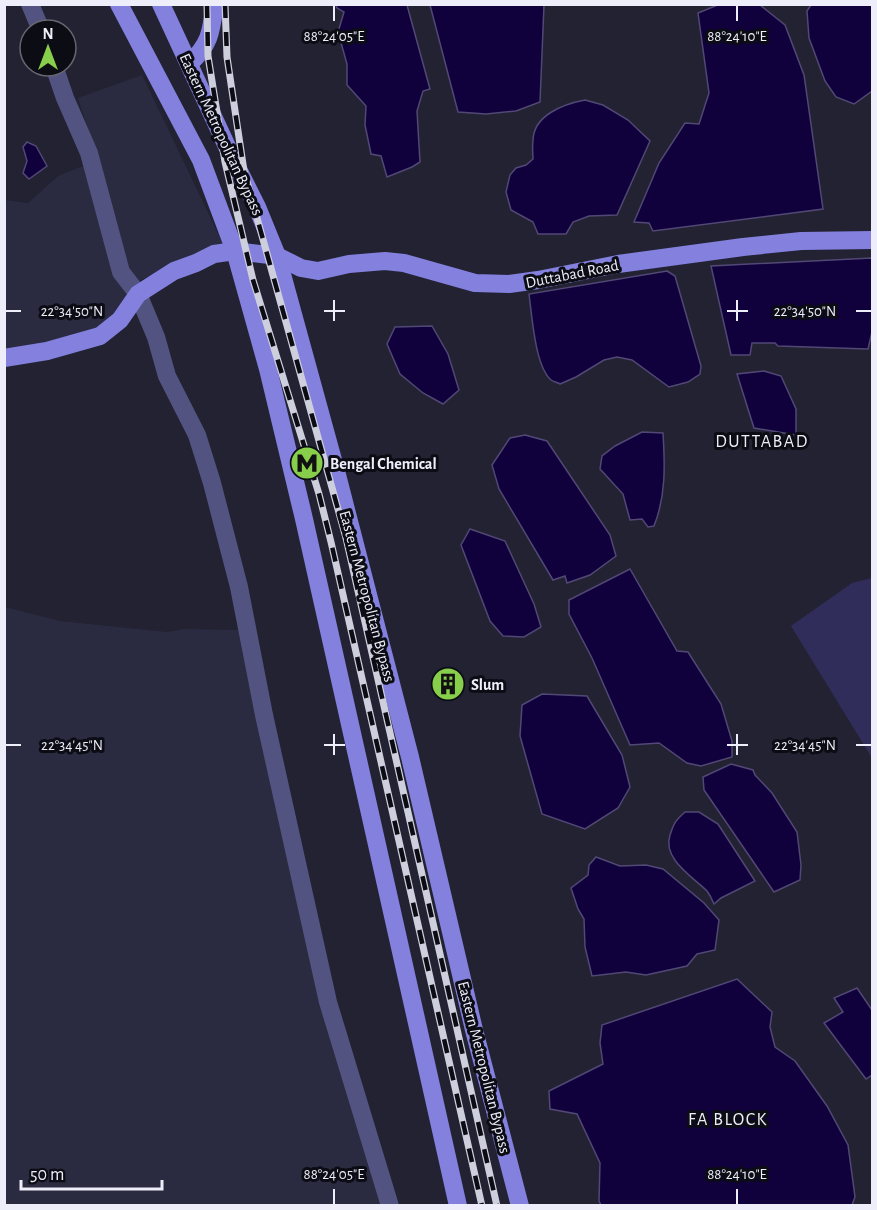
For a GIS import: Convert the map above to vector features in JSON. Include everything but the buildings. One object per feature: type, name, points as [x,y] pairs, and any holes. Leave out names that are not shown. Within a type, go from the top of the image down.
[{"type":"main road","name":"Eastern Metropolitan Bypass","points":[[119,4],[201,160],[235,251],[268,369],[302,508],[458,1206]]},
{"type":"main road","name":"Eastern Metropolitan Bypass","points":[[161,4],[257,207],[277,256],[336,471],[410,757],[474,1030],[520,1206]]},
{"type":"main road","points":[[189,64],[208,42],[215,4]]},
{"type":"main road","name":"Duttabad Road","points":[[235,251],[277,256],[301,268],[318,271],[349,264],[385,261],[404,263],[475,283],[509,284],[618,264],[743,247],[801,241],[873,240]]},
{"type":"main road","points":[[4,358],[47,351],[100,336],[120,320],[138,294],[174,271],[214,254],[235,251]]},
{"type":"street","points":[[30,4],[36,18]]},
{"type":"street","points":[[58,78],[89,153],[121,272],[138,294],[156,337],[167,376],[197,435],[212,483],[239,587],[264,715],[328,1002],[390,1206]]},
{"type":"shaded area","points":[[720,4],[760,5],[785,25],[804,75],[823,209],[653,231],[649,223],[634,222],[659,163],[685,123],[699,124],[709,93],[698,13]]},
{"type":"shaded area","points":[[336,5],[407,5],[430,89],[423,91],[417,111],[420,162],[387,177],[381,156],[371,154],[365,125],[366,106],[347,85],[347,64],[338,32],[344,12]]},
{"type":"shaded area","points":[[430,5],[544,5],[540,102],[516,111],[486,114],[458,112]]},
{"type":"shaded area","points":[[811,5],[872,5],[872,91],[854,104],[836,97],[825,81],[809,38],[807,11]]},
{"type":"shaded area","points":[[142,75],[223,244],[141,280],[115,312],[92,332],[34,347],[5,349],[4,200],[28,203],[58,176],[98,160],[78,98]]},
{"type":"shaded area","points":[[585,100],[603,105],[628,120],[650,141],[617,215],[589,216],[573,222],[566,234],[538,234],[533,222],[511,210],[506,192],[510,175],[516,168],[526,165],[533,159],[534,132],[544,118],[568,104]]},
{"type":"shaded area","points":[[27,142],[36,146],[47,166],[29,179],[23,173],[27,161],[23,147]]},
{"type":"shaded area","points":[[872,258],[872,332],[868,349],[752,343],[750,355],[731,355],[711,266]]},
{"type":"shaded area","points":[[667,271],[675,276],[701,366],[700,374],[688,382],[669,387],[632,360],[617,357],[604,360],[560,384],[551,380],[541,364],[529,294]]},
{"type":"shaded area","points":[[432,326],[448,354],[459,390],[443,404],[423,393],[400,374],[387,344],[395,327]]},
{"type":"shaded area","points":[[764,371],[781,376],[796,409],[796,435],[754,428],[737,374]]},
{"type":"shaded area","points":[[642,432],[663,433],[663,492],[654,526],[648,527],[642,519],[630,520],[623,494],[600,469],[602,456],[615,446]]},
{"type":"shaded area","points":[[525,435],[547,441],[610,535],[616,556],[590,575],[567,583],[565,576],[553,580],[499,489],[492,465],[510,438]]},
{"type":"shaded area","points":[[470,529],[505,541],[534,604],[541,627],[524,637],[503,636],[490,621],[461,545]]},
{"type":"shaded area","points":[[630,569],[677,651],[688,652],[721,704],[732,741],[732,757],[701,766],[687,763],[659,743],[630,745],[592,658],[569,614],[569,600]]},
{"type":"shaded area","points":[[872,578],[872,758],[791,626],[852,583]]},
{"type":"shaded area","points":[[5,607],[60,621],[167,632],[184,629],[240,630],[381,1205],[5,1206]]},
{"type":"shaded area","points":[[542,694],[587,696],[622,755],[630,787],[618,808],[585,829],[542,814],[520,736],[522,705]]},
{"type":"shaded area","points":[[731,764],[753,770],[772,793],[797,832],[801,865],[800,880],[774,892],[704,790],[703,777]]},
{"type":"shaded area","points":[[685,812],[699,812],[718,824],[755,881],[721,898],[714,904],[707,891],[680,867],[670,852],[671,831],[675,822]]},
{"type":"shaded area","points":[[596,857],[620,866],[646,865],[663,869],[704,903],[719,920],[715,950],[697,954],[687,966],[646,975],[626,972],[592,976],[585,947],[584,919],[571,888],[588,875],[589,865]]},
{"type":"shaded area","points":[[737,979],[772,1012],[770,1027],[775,1047],[795,1061],[827,1106],[848,1145],[855,1197],[852,1205],[601,1205],[599,1201],[600,1163],[577,1114],[550,1109],[549,1091],[603,1064],[600,1043],[602,1025]]},
{"type":"shaded area","points":[[857,988],[872,1010],[872,1075],[866,1079],[824,1023],[843,1012],[834,998]]},
{"type":"railway","points":[[207,4],[208,56],[225,162],[253,280],[319,494],[331,542],[482,1206]]},
{"type":"railway","points":[[225,4],[227,57],[244,171],[346,538],[497,1206]]},
{"type":"place","name":"Bengal Chemical","points":[[307,463]]},
{"type":"place","name":"Slum","points":[[448,684]]},
{"type":"district","name":"DUTTABAD","points":[[762,441]]},
{"type":"district","name":"FA BLOCK","points":[[728,1119]]}]
